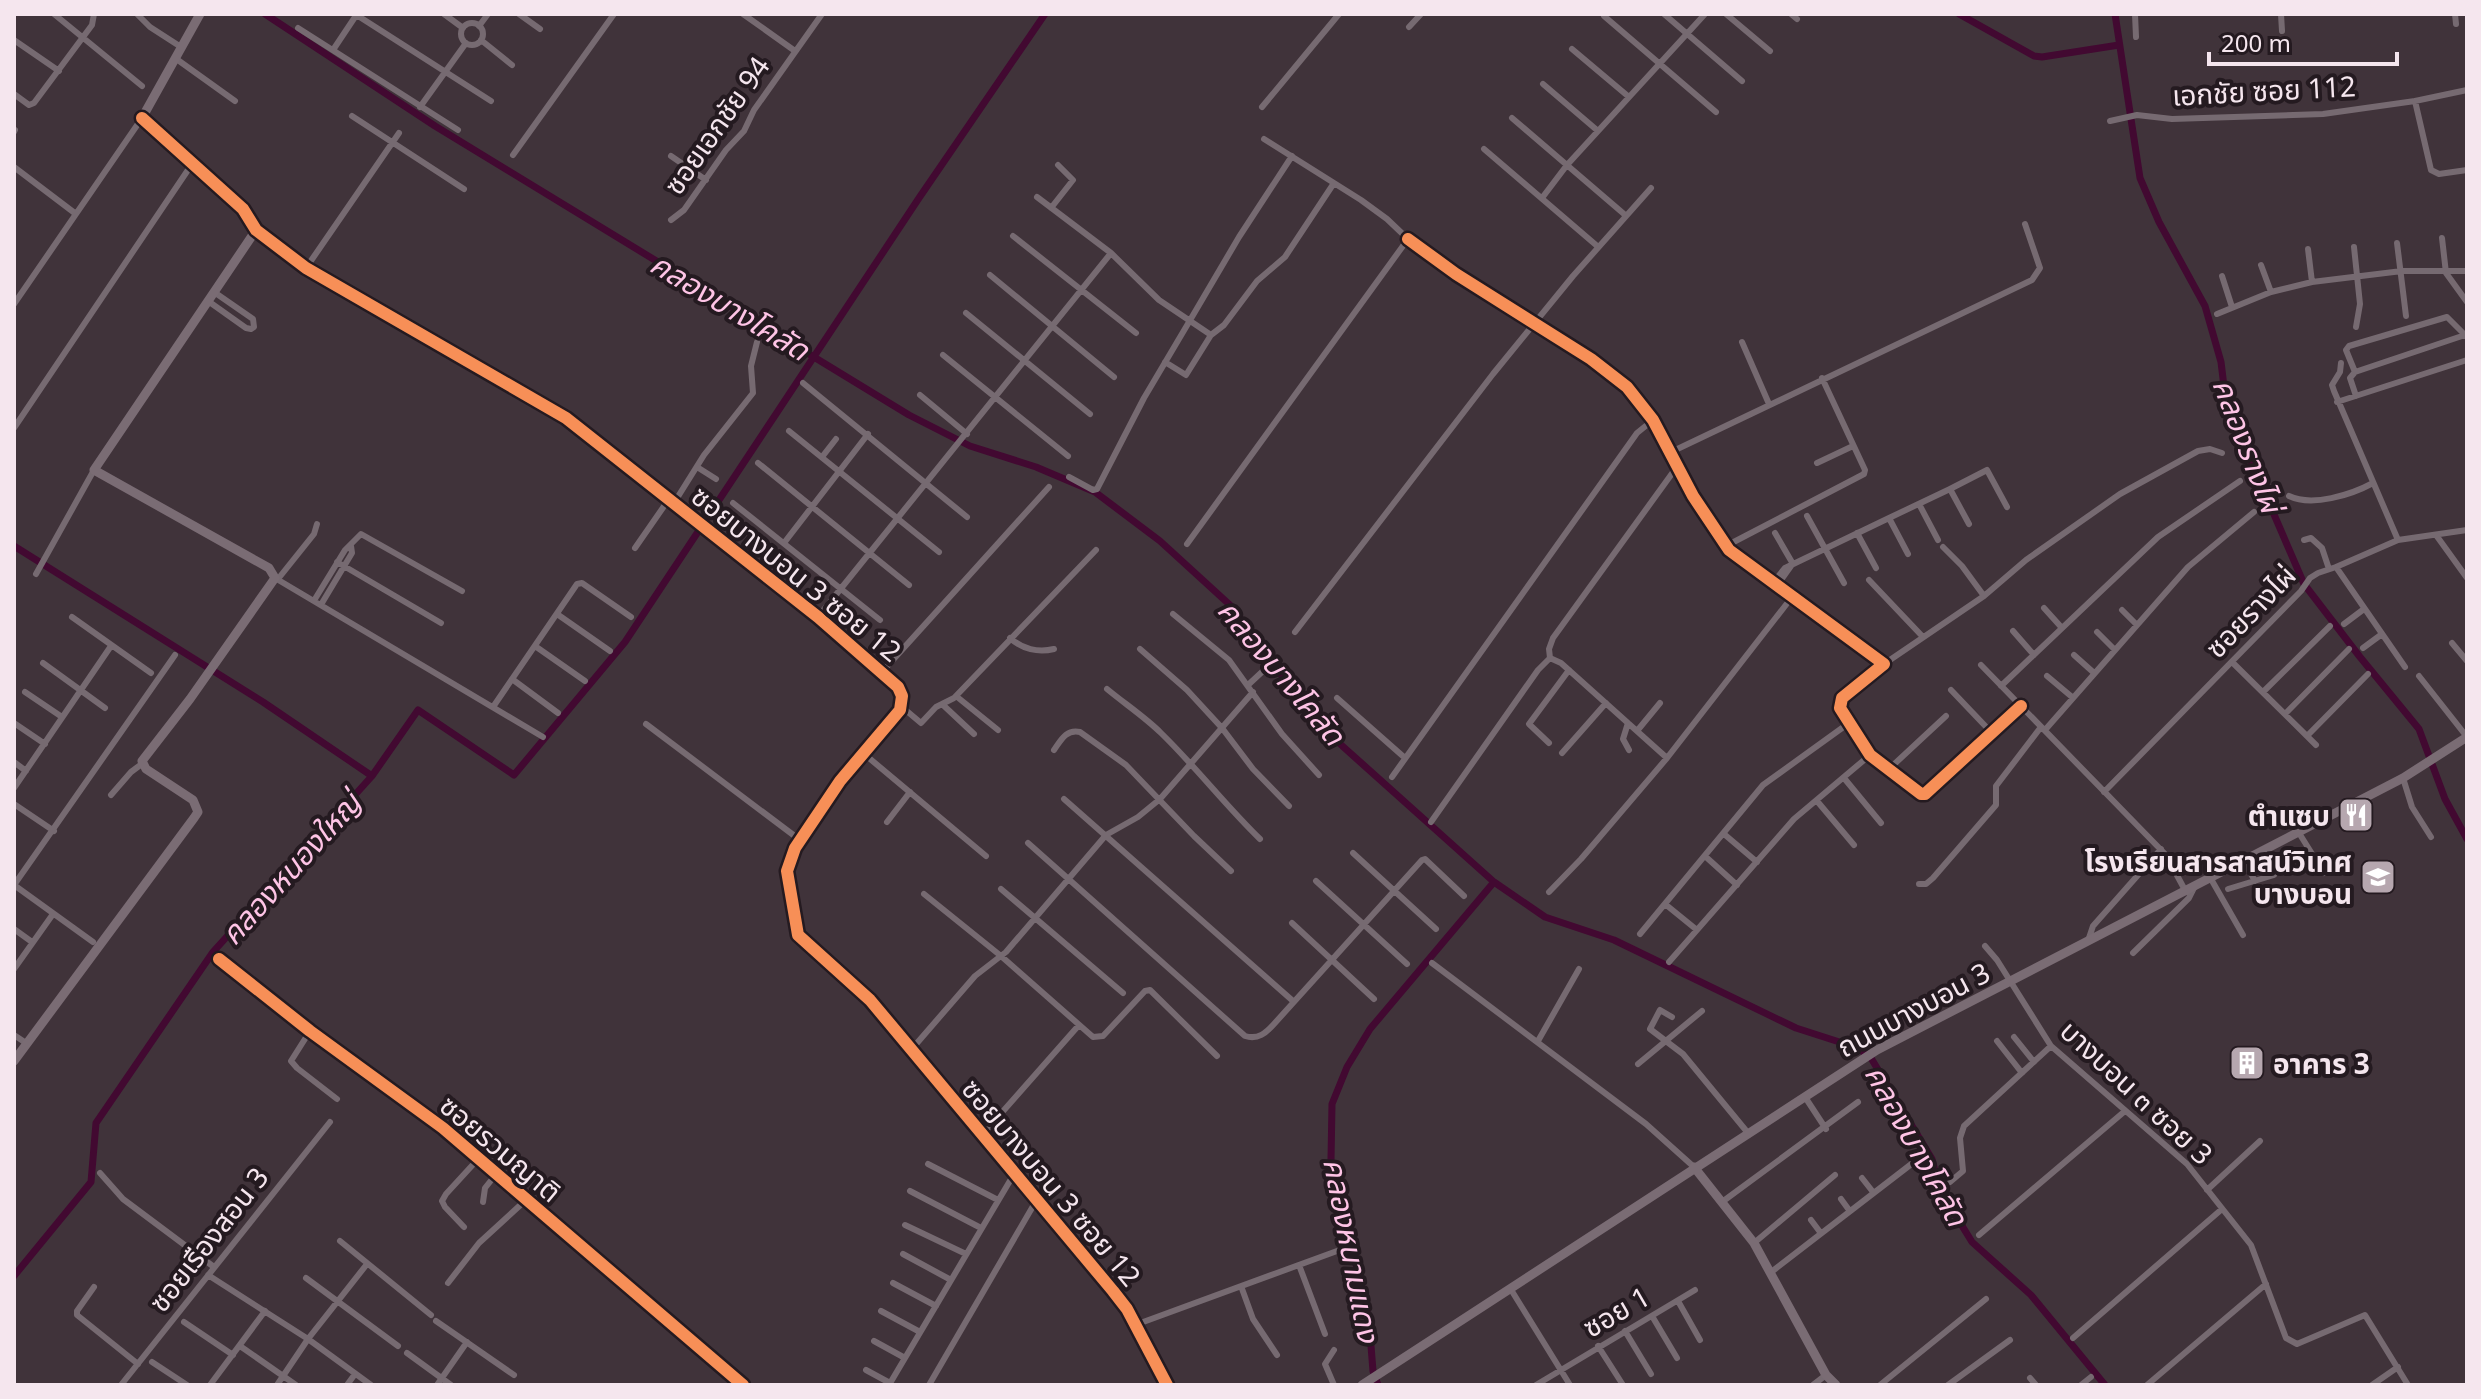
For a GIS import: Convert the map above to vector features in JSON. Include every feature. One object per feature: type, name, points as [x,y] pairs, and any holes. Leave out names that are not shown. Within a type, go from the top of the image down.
[{"type":"street","points":[[54,14],[142,86]]},
{"type":"street","points":[[14,94],[32,105],[92,25],[94,14]]},
{"type":"street","points":[[137,14],[150,27],[181,47]]},
{"type":"street","points":[[14,304],[142,118],[200,14]]},
{"type":"street","points":[[333,50],[356,14],[491,101]]},
{"type":"street","points":[[444,14],[463,28]]},
{"type":"street","points":[[479,26],[488,14]]},
{"type":"street","points":[[519,14],[540,29]]},
{"type":"street","points":[[513,155],[614,14]]},
{"type":"street","points":[[743,14],[795,51]]},
{"type":"street","name":"ซอยเอกชัย 94","points":[[671,220],[684,210],[726,150],[744,131],[754,110],[822,14]]},
{"type":"street","points":[[1262,107],[1339,14]]},
{"type":"street","points":[[1409,27],[1421,14]]},
{"type":"street","points":[[1664,14],[1742,81]]},
{"type":"street","points":[[1542,198],[1567,165],[1705,14]]},
{"type":"street","points":[[1726,14],[1770,51]]},
{"type":"street","points":[[2135,14],[2136,37]]},
{"type":"street","points":[[2281,14],[2282,31]]},
{"type":"street","points":[[2455,14],[2456,24]]},
{"type":"street","points":[[1604,16],[1716,112]]},
{"type":"street","points":[[470,23],[479,26],[483,34],[481,40],[472,45],[466,43],[462,38],[463,28],[470,23]]},
{"type":"street","points":[[298,28],[458,130]]},
{"type":"street","points":[[14,40],[59,71]]},
{"type":"street","points":[[481,40],[512,65]]},
{"type":"street","points":[[420,107],[466,43]]},
{"type":"street","points":[[1572,49],[1629,97]]},
{"type":"street","points":[[175,58],[235,101]]},
{"type":"street","points":[[1543,84],[1598,131]]},
{"type":"street","name":"เอกชัย ซอย 112","points":[[2110,121],[2137,115],[2172,119],[2323,114],[2467,90]]},
{"type":"street","points":[[2415,101],[2431,170],[2439,174],[2467,170]]},
{"type":"street","points":[[352,116],[464,189]]},
{"type":"street","name":"ซอยบางบอน 3 ซอย 12","points":[[142,118],[243,209],[256,230],[306,268],[566,418],[818,617],[882,672],[902,696],[902,707],[840,781],[800,840],[787,871],[798,935],[870,1000],[1113,1291],[1167,1385]]},
{"type":"street","points":[[1512,118],[1624,214]]},
{"type":"street","points":[[306,268],[399,133]]},
{"type":"street","points":[[1264,139],[1387,219],[1408,239],[1456,274],[1535,322],[1608,372],[1642,403],[1676,468],[1736,557],[1884,664]]},
{"type":"street","points":[[1484,149],[1596,245]]},
{"type":"street","points":[[671,156],[706,180]]},
{"type":"street","points":[[1069,477],[1093,490],[1097,489],[1165,362],[1239,237],[1292,156]]},
{"type":"street","points":[[14,428],[192,164]]},
{"type":"street","points":[[1051,208],[1073,180],[1058,165]]},
{"type":"street","points":[[14,167],[76,214]]},
{"type":"street","points":[[1165,362],[1186,375],[1211,335],[1224,325],[1257,281],[1285,257],[1334,183]]},
{"type":"street","points":[[1295,632],[1535,322],[1651,188]]},
{"type":"street","points":[[1037,197],[1111,253],[1159,300],[1211,335]]},
{"type":"street","points":[[1669,453],[2032,280],[2040,268],[2025,224]]},
{"type":"street","points":[[37,571],[94,470],[256,230]]},
{"type":"street","points":[[1013,236],[1136,333]]},
{"type":"street","points":[[2442,238],[2446,273],[2467,302]]},
{"type":"street","points":[[1187,544],[1408,239]]},
{"type":"street","points":[[2397,243],[2406,316]]},
{"type":"street","points":[[2354,247],[2360,304],[2356,327]]},
{"type":"street","points":[[2308,249],[2312,282]]},
{"type":"street","points":[[818,617],[1111,253]]},
{"type":"street","points":[[2261,265],[2271,292]]},
{"type":"street","points":[[2217,314],[2271,292],[2312,282],[2402,271],[2467,271]]},
{"type":"street","points":[[990,275],[1114,377]]},
{"type":"street","points":[[2222,276],[2232,307]]},
{"type":"street","points":[[211,297],[253,319],[254,327],[246,328],[211,297]]},
{"type":"street","points":[[966,313],[1090,414]]},
{"type":"street","points":[[2355,372],[2346,350],[2349,346],[2446,317],[2466,336],[2355,372],[2350,378],[2356,396]]},
{"type":"street","points":[[635,548],[753,393],[751,366],[757,342]]},
{"type":"street","points":[[1742,342],[1769,404]]},
{"type":"street","points":[[943,355],[1068,456]]},
{"type":"street","points":[[2337,402],[2467,360]]},
{"type":"street","points":[[2341,363],[2340,372],[2332,385],[2337,402],[2398,540]]},
{"type":"street","points":[[1726,546],[1863,476],[1865,470],[1822,378]]},
{"type":"street","points":[[803,383],[967,517]]},
{"type":"street","points":[[920,395],[965,436]]},
{"type":"street","points":[[1392,777],[1637,433],[1653,420]]},
{"type":"street","points":[[789,431],[939,552]]},
{"type":"street","points":[[784,543],[868,434]]},
{"type":"street","points":[[822,457],[836,439]]},
{"type":"street","points":[[1817,463],[1853,446]]},
{"type":"street","points":[[2021,706],[1925,794],[1921,794],[1870,755],[1840,708],[1840,702],[1884,664],[1984,596],[2026,560],[2120,494],[2198,451],[2210,449],[2222,453]]},
{"type":"street","points":[[758,463],[909,585]]},
{"type":"street","points":[[697,467],[716,479]]},
{"type":"street","points":[[1550,658],[1553,638],[1676,468]]},
{"type":"street","points":[[94,470],[269,568],[276,578],[543,737]]},
{"type":"street","points":[[1774,585],[1792,565],[1987,470],[2007,507]]},
{"type":"street","points":[[2001,686],[2158,537],[2240,481]]},
{"type":"street","points":[[2289,496],[2294,499],[2337,498],[2373,483]]},
{"type":"street","points":[[882,672],[1049,487]]},
{"type":"street","points":[[1950,489],[1969,524]]},
{"type":"street","points":[[733,503],[880,620]]},
{"type":"street","points":[[1919,504],[1940,544],[1962,566],[1984,596]]},
{"type":"street","points":[[1919,884],[1926,884],[1933,878],[1996,805],[1996,786],[2159,598],[2188,567],[2254,512]]},
{"type":"street","points":[[1807,516],[1844,583]]},
{"type":"street","points":[[1889,518],[1908,554]]},
{"type":"street","points":[[14,1061],[198,812],[193,800],[146,769],[144,757],[276,578],[314,534],[317,524]]},
{"type":"street","name":"ซอยรางไผ่","points":[[2104,792],[2301,591],[2310,578],[2398,540],[2467,530]]},
{"type":"street","points":[[1775,533],[1792,565]]},
{"type":"street","points":[[1857,533],[1876,568]]},
{"type":"street","points":[[318,601],[345,550],[361,534],[462,591]]},
{"type":"street","points":[[2436,535],[2467,578]]},
{"type":"street","points":[[2304,540],[2311,538],[2318,542],[2333,568],[2405,667]]},
{"type":"street","points":[[902,707],[921,723],[936,707],[956,696],[1096,550]]},
{"type":"street","points":[[340,564],[441,623]]},
{"type":"street","points":[[1869,580],[1923,637]]},
{"type":"street","points":[[493,707],[577,584],[582,583],[631,617]]},
{"type":"street","points":[[2151,590],[2159,598]]},
{"type":"street","points":[[1549,892],[1667,758],[1792,597]]},
{"type":"street","points":[[2044,608],[2062,628]]},
{"type":"street","points":[[2344,624],[2364,609]]},
{"type":"street","points":[[2122,610],[2137,625]]},
{"type":"street","points":[[557,614],[610,651]]},
{"type":"street","points":[[1173,614],[1229,660],[1282,734],[1319,775]]},
{"type":"street","points":[[72,617],[151,673]]},
{"type":"street","points":[[2263,692],[2330,626]]},
{"type":"street","points":[[2013,631],[2034,655]]},
{"type":"street","points":[[2097,632],[2114,649]]},
{"type":"street","points":[[2363,648],[2382,634]]},
{"type":"street","points":[[1010,638],[1022,647],[1045,651],[1054,649]]},
{"type":"street","points":[[2452,643],[2467,661]]},
{"type":"street","points":[[14,788],[111,646]]},
{"type":"street","points":[[535,646],[585,681]]},
{"type":"street","points":[[1140,649],[1187,690],[1222,728],[1253,769],[1289,806]]},
{"type":"street","points":[[2285,714],[2349,649]]},
{"type":"street","points":[[93,942],[14,885],[175,655]]},
{"type":"street","points":[[2074,655],[2093,672]]},
{"type":"street","points":[[1550,658],[1569,670],[1667,758]]},
{"type":"street","points":[[1431,822],[1538,670],[1550,658]]},
{"type":"street","points":[[2232,662],[2316,745]]},
{"type":"street","points":[[43,663],[105,708]]},
{"type":"street","points":[[1981,665],[2161,849],[2190,890],[2189,898],[2133,953]]},
{"type":"street","points":[[1549,743],[1529,724],[1569,670]]},
{"type":"street","points":[[1248,685],[1263,671]]},
{"type":"street","points":[[2307,736],[2368,674]]},
{"type":"street","points":[[2047,676],[2072,697]]},
{"type":"street","points":[[2419,676],[2467,737]]},
{"type":"street","points":[[512,679],[558,713]]},
{"type":"street","points":[[1107,689],[1159,731],[1223,803],[1260,839]]},
{"type":"street","points":[[1951,690],[1991,732]]},
{"type":"street","points":[[25,692],[62,717]]},
{"type":"street","points":[[911,1050],[975,976],[1001,956],[1106,835],[1138,817],[1160,799],[1253,692]]},
{"type":"street","points":[[956,696],[998,730]]},
{"type":"street","points":[[1337,698],[1405,758]]},
{"type":"street","points":[[1562,753],[1606,703]]},
{"type":"street","points":[[1637,731],[1660,703]]},
{"type":"street","points":[[942,704],[974,734]]},
{"type":"street","points":[[1889,769],[1946,716]]},
{"type":"street","points":[[14,723],[45,744]]},
{"type":"street","points":[[1628,723],[1623,739],[1629,750]]},
{"type":"street","points":[[1640,934],[1763,785],[1849,723]]},
{"type":"street","points":[[646,724],[800,840]]},
{"type":"street","points":[[1054,750],[1067,733],[1072,730],[1080,732],[1126,765],[1231,871]]},
{"type":"street","name":"ถนนบางบอน 3","points":[[1365,1383],[1877,1050],[2403,778],[2467,737]]},
{"type":"street","points":[[863,753],[986,856]]},
{"type":"street","points":[[1669,962],[1794,819],[1870,755]]},
{"type":"street","points":[[14,762],[26,771]]},
{"type":"street","points":[[111,795],[143,763]]},
{"type":"street","points":[[1844,778],[1881,823]]},
{"type":"street","points":[[2403,778],[2412,807],[2431,837]]},
{"type":"street","points":[[887,822],[910,792]]},
{"type":"street","points":[[1064,799],[1293,1001]]},
{"type":"street","points":[[1817,801],[1854,845]]},
{"type":"street","points":[[14,804],[54,831]]},
{"type":"street","points":[[2299,833],[2324,873]]},
{"type":"street","points":[[1724,834],[1757,862]]},
{"type":"street","points":[[1028,843],[1250,1038],[1265,1034],[1425,859],[1464,896]]},
{"type":"street","points":[[2088,941],[2093,926],[2161,849]]},
{"type":"street","points":[[1353,853],[1436,929]]},
{"type":"street","points":[[1706,857],[1737,885]]},
{"type":"street","points":[[2244,862],[2255,881]]},
{"type":"street","points":[[2228,889],[2274,875]]},
{"type":"street","points":[[2211,879],[2243,935]]},
{"type":"street","points":[[1316,881],[1407,964]]},
{"type":"street","points":[[1001,889],[1123,993]]},
{"type":"street","points":[[924,894],[1001,956],[1093,1037],[1103,1036],[1145,991],[1150,990],[1217,1056]]},
{"type":"street","points":[[1665,904],[1697,930]]},
{"type":"street","points":[[14,969],[53,914]]},
{"type":"street","points":[[1292,923],[1374,999]]},
{"type":"street","points":[[14,929],[32,942]]},
{"type":"street","name":"บางบอน ๓ ซอย 3","points":[[1985,946],[2051,1046],[2187,1164],[2254,1249],[2290,1343],[2297,1344],[2365,1315],[2408,1385]]},
{"type":"street","name":"ซอยรวมญาติ","points":[[219,959],[310,1031],[443,1128],[743,1385]]},
{"type":"street","points":[[1432,963],[1646,1124],[1694,1167],[1754,1243],[1826,1375],[1836,1385]]},
{"type":"street","points":[[1538,1041],[1579,969]]},
{"type":"street","points":[[1672,1017],[1661,1010],[1649,1027],[1683,1054],[1748,1133]]},
{"type":"street","points":[[1638,1064],[1702,1011]]},
{"type":"street","points":[[982,1135],[1079,1025]]},
{"type":"street","points":[[310,1031],[291,1061],[337,1099]]},
{"type":"street","points":[[14,1035],[26,1043]]},
{"type":"street","points":[[2014,1037],[2034,1062]]},
{"type":"street","points":[[1997,1041],[2022,1073]]},
{"type":"street","points":[[1950,1182],[1963,1171],[1960,1138],[1964,1126],[2051,1046]]},
{"type":"street","points":[[1805,1097],[1826,1129]]},
{"type":"street","points":[[1722,1202],[1826,1129],[1858,1102]]},
{"type":"street","points":[[1979,1235],[2125,1111]]},
{"type":"street","name":"ซอยเรืองสอน 3","points":[[121,1385],[330,1122]]},
{"type":"street","points":[[2207,1190],[2260,1141]]},
{"type":"street","points":[[464,1227],[442,1201],[479,1158]]},
{"type":"street","points":[[1770,1273],[1914,1162]]},
{"type":"street","points":[[928,1164],[998,1200]]},
{"type":"street","points":[[100,1173],[123,1199],[214,1267]]},
{"type":"street","points":[[483,1202],[485,1188],[497,1173]]},
{"type":"street","points":[[866,1370],[890,1384],[1014,1174]]},
{"type":"street","points":[[1754,1243],[1835,1175]]},
{"type":"street","points":[[1862,1178],[1873,1192]]},
{"type":"street","points":[[910,1191],[981,1228]]},
{"type":"street","points":[[448,1283],[479,1243],[527,1199]]},
{"type":"street","points":[[1841,1199],[1849,1210]]},
{"type":"street","points":[[929,1385],[1036,1201]]},
{"type":"street","points":[[2073,1338],[2222,1209]]},
{"type":"street","points":[[1811,1220],[1820,1232]]},
{"type":"street","points":[[905,1225],[966,1254]]},
{"type":"street","points":[[340,1241],[433,1318],[514,1375]]},
{"type":"street","points":[[1135,1325],[1337,1251]]},
{"type":"street","points":[[903,1254],[951,1280]]},
{"type":"street","points":[[277,1385],[308,1339],[367,1264]]},
{"type":"street","points":[[1299,1265],[1325,1334]]},
{"type":"street","points":[[208,1275],[308,1339],[371,1385]]},
{"type":"street","points":[[306,1278],[398,1346]]},
{"type":"street","points":[[893,1283],[936,1306]]},
{"type":"street","points":[[2147,1385],[2266,1284]]},
{"type":"street","points":[[1241,1286],[1253,1319],[1277,1355]]},
{"type":"street","points":[[94,1287],[77,1315],[138,1364]]},
{"type":"street","points":[[1510,1288],[1570,1385]]},
{"type":"street","name":"ซอย 1","points":[[1536,1385],[1695,1290]]},
{"type":"street","points":[[1880,1385],[1986,1299]]},
{"type":"street","points":[[1678,1301],[1700,1340]]},
{"type":"street","points":[[225,1385],[213,1382],[265,1311]]},
{"type":"street","points":[[881,1311],[920,1332]]},
{"type":"street","points":[[1652,1316],[1677,1358]]},
{"type":"street","points":[[184,1322],[233,1355]]},
{"type":"street","points":[[1625,1331],[1651,1374]]},
{"type":"street","points":[[1948,1385],[2010,1340]]},
{"type":"street","points":[[874,1341],[905,1358]]},
{"type":"street","points":[[437,1385],[467,1342]]},
{"type":"street","points":[[240,1346],[296,1385]]},
{"type":"street","points":[[1598,1346],[1623,1385]]},
{"type":"street","points":[[1334,1350],[1325,1364],[1334,1385]]},
{"type":"street","points":[[407,1353],[451,1385]]},
{"type":"street","points":[[152,1362],[187,1385]]},
{"type":"street","points":[[2372,1385],[2398,1367]]},
{"type":"street","points":[[347,1385],[355,1374]]},
{"type":"street","points":[[1813,1385],[1826,1375]]},
{"type":"street","points":[[2081,1385],[2091,1377]]},
{"type":"street","points":[[2030,1378],[2036,1385]]},
{"type":"waterway","name":"คลองบางโคลัด","points":[[265,14],[435,126],[909,415],[970,446],[1036,467],[1095,492],[1160,541],[1230,605],[1307,710],[1339,743],[1494,882],[1545,917],[1614,940],[1796,1028],[1858,1048],[1871,1058],[1932,1159],[1940,1190],[1972,1242],[2031,1295],[2105,1385]]},
{"type":"waterway","points":[[372,776],[418,710],[514,775],[625,642],[919,198],[1045,14]]},
{"type":"waterway","points":[[1959,14],[2034,56],[2119,45]]},
{"type":"waterway","name":"คลองรางไผ่","points":[[2115,14],[2140,178],[2159,222],[2205,306],[2221,362],[2226,403],[2304,584],[2419,729],[2445,799],[2467,839]]},
{"type":"waterway","name":"คลองหนองใหญ่","points":[[14,546],[263,702],[372,776],[213,952],[96,1123],[91,1182],[14,1276]]},
{"type":"waterway","name":"คลองหนามแดง","points":[[1378,1385],[1373,1371],[1369,1321],[1356,1264],[1341,1219],[1331,1160],[1332,1104],[1347,1067],[1370,1029],[1494,882]]},
{"type":"cycle path","points":[[142,118],[243,209],[256,230],[306,268],[566,418],[818,617],[898,687],[902,696],[900,710],[840,781],[795,848],[787,871],[798,935],[870,1000],[1113,1291],[1127,1309],[1167,1385]]},
{"type":"cycle path","points":[[1408,239],[1456,274],[1591,359],[1627,387],[1653,420],[1693,496],[1729,550],[1884,664],[1842,698],[1840,708],[1870,755],[1921,794],[1925,794],[2021,706]]},
{"type":"cycle path","points":[[219,959],[310,1031],[443,1128],[743,1385]]},
{"type":"place","name":"ตำแซบ","points":[[2356,815]]},
{"type":"place","name":"โรงเรียนสารสาสน์วิเทศ บางบอน","points":[[2378,877]]},
{"type":"place","name":"อาคาร 3","points":[[2247,1063]]}]
